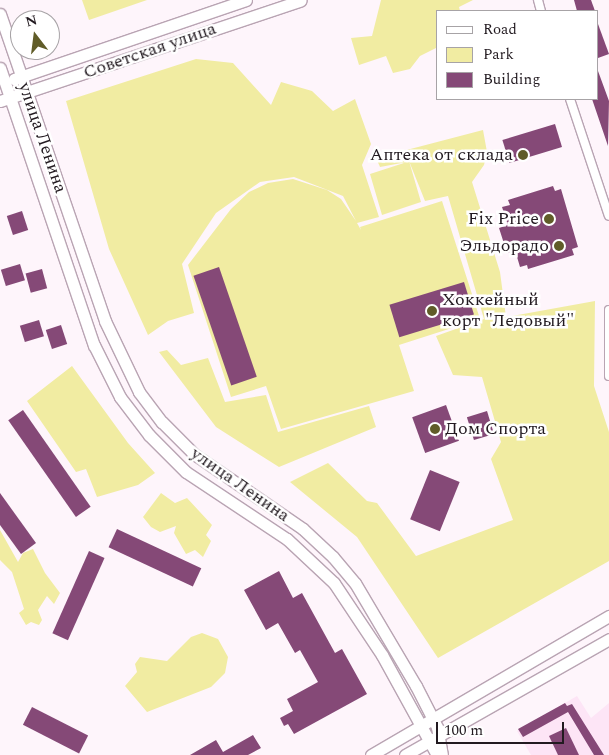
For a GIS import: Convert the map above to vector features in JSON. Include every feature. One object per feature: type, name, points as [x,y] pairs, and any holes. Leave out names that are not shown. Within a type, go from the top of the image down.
[{"type":"street","name":"Советская улица","points":[[2,83],[246,0]]},
{"type":"street","name":"Советская улица","points":[[5,99],[301,0]]},
{"type":"street","name":"улица Ленина","points":[[0,14],[94,290],[130,375],[162,422],[212,469],[297,525],[333,556],[355,583],[434,719],[440,735],[442,755]]},
{"type":"street","name":"улица Ленина","points":[[0,68],[5,99],[76,296],[110,380],[149,435],[200,482],[287,539],[334,583],[352,607],[437,755]]},
{"type":"street","points":[[570,100],[609,216]]},
{"type":"street","points":[[76,296],[94,290]]},
{"type":"street","points":[[609,310],[609,376]]},
{"type":"street","name":"улица Ленина","points":[[287,539],[297,525]]},
{"type":"street","points":[[371,755],[609,616]]},
{"type":"street","points":[[405,755],[609,640]]},
{"type":"shaded area","points":[[577,696],[591,718],[609,703],[609,755],[531,755],[517,731]]},
{"type":"green space","points":[[82,0],[147,0],[89,20]]},
{"type":"green space","points":[[381,0],[473,0],[459,7],[460,10],[436,10],[436,48],[420,56],[410,69],[393,73],[386,56],[359,65],[351,38],[372,36]]},
{"type":"green space","points":[[196,59],[233,63],[271,105],[281,82],[312,91],[333,111],[355,99],[371,144],[362,165],[379,217],[357,223],[361,230],[360,227],[442,201],[480,319],[399,345],[414,391],[281,429],[266,386],[231,397],[188,265],[231,209],[249,192],[268,183],[293,179],[327,190],[341,199],[356,221],[343,196],[294,177],[260,182],[216,213],[182,264],[194,313],[168,321],[148,335],[109,249],[66,101]]},
{"type":"green space","points":[[483,130],[487,152],[484,165],[472,182],[500,272],[506,317],[595,301],[594,386],[609,432],[609,561],[438,658],[357,537],[290,482],[328,463],[367,501],[377,503],[416,556],[513,520],[491,459],[501,442],[482,377],[453,375],[436,336],[484,319],[448,196],[425,201],[409,161],[421,202],[382,215],[370,174],[407,162],[380,167],[376,158]]},
{"type":"green space","points":[[167,350],[181,365],[208,358],[225,402],[266,395],[278,432],[369,406],[376,427],[279,467],[216,427],[159,352]]},
{"type":"green space","points":[[72,366],[128,443],[155,473],[138,485],[97,497],[86,469],[76,472],[27,401]]},
{"type":"green space","points":[[161,493],[175,503],[187,498],[212,525],[206,535],[211,541],[203,557],[195,550],[186,554],[174,533],[176,526],[160,532],[151,527],[143,517]]},
{"type":"green space","points":[[0,530],[18,562],[23,553],[33,549],[45,573],[60,593],[54,604],[47,596],[38,610],[42,620],[39,625],[31,622],[26,625],[19,613],[24,609],[12,572],[0,560]]},
{"type":"green space","points":[[202,633],[218,639],[228,657],[225,673],[211,687],[147,712],[125,686],[137,672],[135,664],[140,657],[167,661],[191,637]]},
{"type":"building","points":[[574,0],[591,0],[595,10],[577,10]]},
{"type":"building","points":[[599,27],[609,54],[599,58]]},
{"type":"building","points":[[599,74],[609,101],[608,146],[592,100],[599,100]]},
{"type":"building","points":[[555,124],[562,147],[509,163],[502,140]]},
{"type":"building","points":[[553,186],[555,191],[561,189],[578,247],[572,249],[574,255],[528,269],[527,265],[520,267],[515,250],[507,253],[499,228],[508,225],[502,207],[510,205],[508,200]]},
{"type":"building","points":[[22,211],[28,230],[13,235],[7,216]]},
{"type":"building","points":[[20,264],[25,280],[6,286],[1,270]]},
{"type":"building","points":[[219,267],[257,377],[231,385],[193,276]]},
{"type":"building","points":[[42,269],[47,288],[31,293],[26,273]]},
{"type":"building","name":"Хоккейный корт \"Ледовый\"","points":[[464,282],[474,315],[399,337],[389,305]]},
{"type":"building","points":[[39,320],[44,336],[25,342],[20,326]]},
{"type":"building","points":[[61,325],[67,344],[52,349],[46,330]]},
{"type":"building","name":"Дом Спорта","points":[[446,405],[459,441],[425,453],[412,417]]},
{"type":"building","points":[[23,410],[91,507],[76,517],[8,420]]},
{"type":"building","points":[[487,411],[494,434],[474,440],[467,417]]},
{"type":"building","points":[[430,470],[460,482],[440,531],[410,519]]},
{"type":"building","points":[[0,493],[36,543],[21,554],[0,525]]},
{"type":"building","points":[[117,529],[201,568],[193,586],[109,547]]},
{"type":"building","points":[[89,551],[105,558],[68,640],[52,633]]},
{"type":"building","points":[[279,571],[293,598],[302,593],[335,653],[342,649],[367,694],[294,734],[288,724],[284,726],[280,718],[293,711],[287,699],[318,682],[300,650],[295,653],[278,623],[266,630],[244,590]]},
{"type":"building","points":[[565,703],[567,706],[572,704],[604,755],[594,755],[568,712],[523,737],[518,729]]},
{"type":"building","points":[[32,707],[88,736],[79,753],[23,725]]},
{"type":"building","points":[[566,728],[579,755],[558,755],[549,736]]},
{"type":"building","points":[[253,735],[261,748],[248,755],[190,755],[216,740],[223,752]]},
{"type":"place","name":"Аптека от склада","points":[[523,155]]},
{"type":"place","name":"Fix Price","points":[[549,219]]},
{"type":"place","name":"Эльдорадо","points":[[559,246]]},
{"type":"place","name":"Хоккейный корт \"Ледовый\"","points":[[432,311]]},
{"type":"place","name":"Дом Спорта","points":[[435,429]]}]
